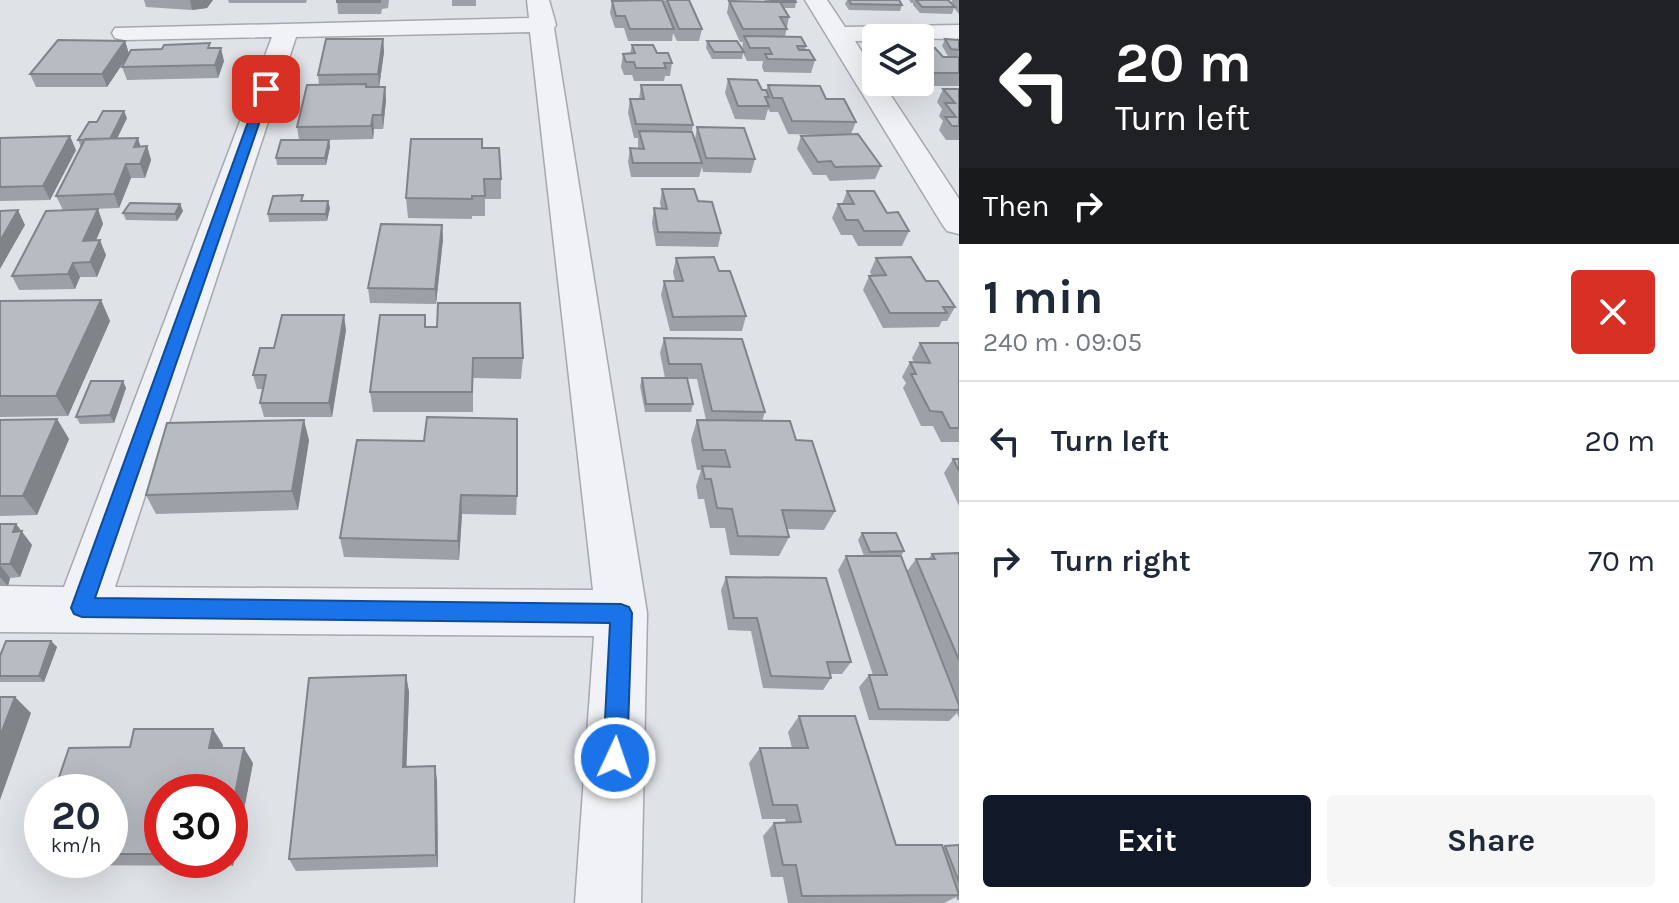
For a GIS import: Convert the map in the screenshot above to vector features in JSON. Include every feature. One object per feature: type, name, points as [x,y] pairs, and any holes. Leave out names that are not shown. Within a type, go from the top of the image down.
[{"type":"street","points":[[816,0],[959,224]]},
{"type":"street","points":[[124,33],[286,32],[541,13],[621,613],[608,903]]},
{"type":"street","points":[[82,608],[286,32]]},
{"type":"street","points":[[840,34],[959,32]]},
{"type":"street","points":[[0,609],[621,613]]},
{"type":"building","points":[[380,0],[380,2],[337,2]]},
{"type":"building","points":[[662,0],[674,29],[630,29],[625,16],[616,16],[612,1]]},
{"type":"building","points":[[667,0],[689,0],[702,29],[679,29]]},
{"type":"building","points":[[795,0],[796,2],[771,2]]},
{"type":"building","points":[[849,0],[899,0],[902,5],[851,4]]},
{"type":"building","points":[[916,0],[948,0],[955,7],[922,7]]},
{"type":"building","points":[[729,1],[780,2],[789,17],[780,17],[787,29],[743,29]]},
{"type":"building","points":[[744,36],[801,37],[806,46],[797,46],[799,50],[809,50],[815,60],[768,59],[765,54],[772,54],[769,48],[750,48]]},
{"type":"building","points":[[326,39],[383,39],[378,74],[318,75]]},
{"type":"building","points":[[945,39],[959,40],[959,50],[951,49]]},
{"type":"building","points":[[58,40],[125,41],[102,74],[30,74]]},
{"type":"building","points":[[707,41],[737,41],[744,52],[714,52]]},
{"type":"building","points":[[210,43],[208,48],[221,48],[215,65],[122,67],[131,50]]},
{"type":"building","points":[[632,45],[653,45],[657,53],[668,53],[672,63],[664,63],[666,68],[636,68],[634,62],[626,62],[623,54],[635,53]]},
{"type":"building","points":[[934,48],[943,57],[959,58],[959,73],[934,73]]},
{"type":"building","points":[[728,79],[757,80],[762,90],[766,90],[769,106],[738,106]]},
{"type":"building","points":[[366,84],[366,87],[385,87],[382,115],[373,115],[371,126],[297,127],[307,85]]},
{"type":"building","points":[[641,85],[681,85],[693,125],[636,124],[630,99],[644,99]]},
{"type":"building","points":[[768,85],[820,86],[826,99],[844,99],[856,122],[792,121],[782,98],[773,98]]},
{"type":"building","points":[[943,89],[959,89],[959,126],[952,126],[945,117],[956,117],[945,103],[955,103]]},
{"type":"building","points":[[103,111],[124,111],[110,139],[78,140],[89,122],[97,122]]},
{"type":"building","points":[[697,127],[744,128],[755,159],[706,158]]},
{"type":"building","points":[[639,131],[692,132],[702,163],[633,163],[630,148],[644,149]]},
{"type":"building","points":[[858,134],[881,166],[835,167],[831,161],[818,162],[801,136]]},
{"type":"building","points":[[70,136],[43,186],[0,187],[0,138]]},
{"type":"building","points":[[138,138],[134,147],[147,146],[140,164],[126,164],[114,194],[56,196],[85,139]]},
{"type":"building","points":[[411,139],[482,139],[482,148],[499,148],[501,179],[484,179],[485,196],[472,196],[472,199],[406,198]]},
{"type":"building","points":[[281,140],[329,140],[325,158],[276,158]]},
{"type":"building","points":[[662,189],[694,189],[698,201],[712,202],[721,233],[658,232],[654,208],[667,209]]},
{"type":"building","points":[[847,191],[874,191],[887,213],[898,212],[909,231],[864,231],[858,220],[846,220],[838,204],[854,204]]},
{"type":"building","points":[[303,195],[301,201],[328,201],[326,214],[268,214],[273,196]]},
{"type":"building","points":[[130,203],[180,204],[175,214],[123,213]]},
{"type":"building","points":[[98,209],[83,241],[100,240],[90,262],[73,263],[68,274],[12,276],[46,211]]},
{"type":"building","points":[[18,210],[0,241],[0,211]]},
{"type":"building","points":[[381,224],[442,225],[435,289],[368,288]]},
{"type":"building","points":[[714,257],[719,271],[730,271],[746,316],[673,317],[664,281],[683,281],[676,258]]},
{"type":"building","points":[[911,257],[926,281],[938,281],[955,307],[943,307],[947,313],[890,313],[869,276],[886,275],[876,258]]},
{"type":"building","points":[[101,300],[56,396],[0,396],[0,301]]},
{"type":"building","points":[[438,303],[520,303],[523,358],[473,358],[472,392],[370,392],[380,315],[425,315],[425,327],[437,327]]},
{"type":"building","points":[[282,315],[344,315],[329,403],[260,403],[266,375],[253,375],[260,348],[274,348]]},
{"type":"building","points":[[664,338],[742,339],[765,412],[712,411],[701,364],[669,364]]},
{"type":"building","points":[[920,343],[958,343],[959,428],[950,428],[942,412],[930,411],[911,374],[916,374],[910,362],[930,363]]},
{"type":"building","points":[[642,378],[687,378],[693,404],[646,404]]},
{"type":"building","points":[[91,381],[123,381],[110,415],[76,417]]},
{"type":"building","points":[[427,417],[517,419],[517,496],[461,495],[458,541],[340,538],[357,440],[424,441]]},
{"type":"building","points":[[57,419],[23,496],[0,496],[0,420]]},
{"type":"building","points":[[304,420],[292,491],[146,495],[167,423]]},
{"type":"building","points":[[697,420],[790,421],[796,440],[812,441],[835,511],[782,510],[789,537],[738,536],[732,509],[717,508],[711,479],[705,479],[702,466],[730,467],[725,450],[703,450]]},
{"type":"building","points":[[0,524],[16,524],[13,532],[22,531],[10,564],[0,564]]},
{"type":"building","points":[[862,533],[896,533],[904,551],[870,552]]},
{"type":"building","points":[[959,553],[959,660],[916,559],[935,559],[932,554]]},
{"type":"building","points":[[846,556],[901,556],[959,710],[879,709],[869,675],[887,675]]},
{"type":"building","points":[[726,577],[826,578],[851,662],[827,662],[831,678],[771,676],[757,618],[734,618]]},
{"type":"building","points":[[6,641],[51,641],[39,676],[0,676],[0,656]]},
{"type":"building","points":[[406,675],[403,767],[435,766],[436,855],[289,859],[309,678]]},
{"type":"building","points":[[0,697],[15,697],[0,736]]},
{"type":"building","points":[[799,716],[855,716],[896,845],[942,845],[959,895],[802,896],[796,865],[783,865],[774,823],[801,822],[797,805],[773,805],[760,748],[808,748]]},
{"type":"building","points":[[134,729],[213,729],[209,748],[244,748],[239,774],[144,774],[144,854],[128,854],[128,774],[60,774],[69,748],[130,747]]},
{"type":"building","points":[[959,845],[959,882],[945,846]]},
{"type":"route","points":[[266,89],[82,608],[621,613],[615,758]]}]
